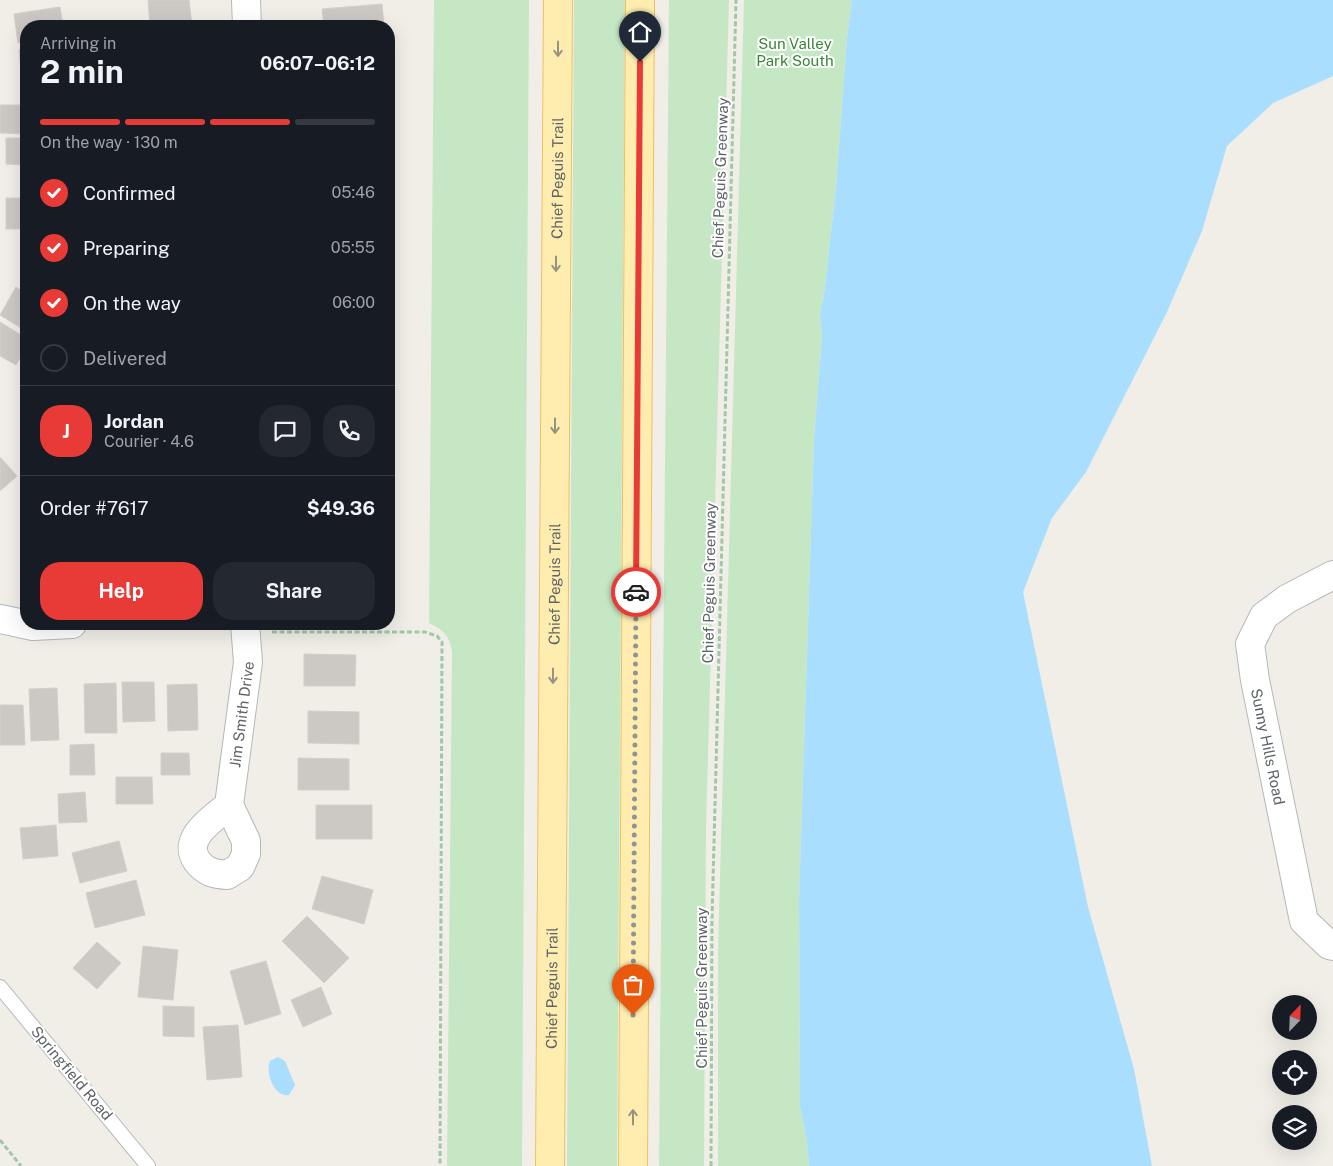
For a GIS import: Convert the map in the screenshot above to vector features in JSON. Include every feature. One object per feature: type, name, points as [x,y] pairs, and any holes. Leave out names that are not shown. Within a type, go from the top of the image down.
[{"type":"main road","name":"Chief Peguis Trail","points":[[550,1166],[558,0]]},
{"type":"main road","points":[[633,1166],[640,0]]},
{"type":"street","points":[[246,0],[247,20]]},
{"type":"street","name":"Sunny Hills Road","points":[[1333,575],[1287,599],[1264,616],[1250,644],[1254,680],[1304,921],[1329,945],[1333,946]]},
{"type":"street","points":[[0,619],[20,623]]},
{"type":"street","name":"Jim Smith Drive","points":[[229,805],[248,662],[246,630]]},
{"type":"lane","name":"Springfield Road","points":[[0,987],[149,1164]]},
{"type":"path","name":"Chief Peguis Greenway","points":[[711,1166],[713,891],[736,0]]},
{"type":"path","points":[[336,630],[425,632],[437,636],[442,642],[440,1166]]},
{"type":"path","points":[[0,1140],[21,1166]]},
{"type":"green space","points":[[434,0],[529,0],[522,1166],[447,1166],[452,652],[450,642],[445,634],[429,623]]},
{"type":"green space","points":[[574,0],[625,0],[617,1166],[567,1166]]},
{"type":"green space","points":[[669,0],[729,0],[706,829],[704,1166],[659,1166]]},
{"type":"green space","name":"Sun Valley Park South","points":[[744,0],[852,0],[847,37],[836,187],[824,295],[820,314],[822,335],[814,440],[799,900],[800,1107],[807,1141],[809,1166],[718,1166],[718,950]]},
{"type":"water","points":[[852,0],[1333,0],[1333,76],[1273,103],[1227,146],[1202,231],[1167,312],[1086,472],[1052,518],[1023,592],[1088,907],[1134,1069],[1152,1166],[809,1166],[807,1141],[800,1107],[799,900],[814,440],[822,335],[820,314],[824,295],[836,187],[847,37]]},
{"type":"water","points":[[278,1057],[285,1061],[295,1085],[289,1095],[279,1093],[270,1077],[270,1061]]},
{"type":"building","points":[[148,0],[189,0],[191,20],[150,20]]},
{"type":"building","points":[[382,4],[383,20],[323,20],[322,9]]},
{"type":"building","points":[[60,7],[62,20],[20,20],[20,43],[18,43],[14,14]]},
{"type":"building","points":[[0,105],[20,105],[20,134],[0,133]]},
{"type":"building","points":[[6,138],[20,138],[20,165],[6,164]]},
{"type":"building","points":[[6,198],[20,198],[20,229],[6,229]]},
{"type":"building","points":[[16,287],[20,290],[20,327],[0,315]]},
{"type":"building","points":[[0,322],[20,334],[20,358],[16,365],[0,356]]},
{"type":"building","points":[[0,457],[17,476],[0,491]]},
{"type":"building","points":[[304,654],[356,655],[355,686],[304,686]]},
{"type":"building","points":[[122,682],[154,682],[155,721],[123,722]]},
{"type":"building","points":[[116,683],[117,733],[85,733],[84,684]]},
{"type":"building","points":[[197,684],[198,730],[168,731],[167,685]]},
{"type":"building","points":[[57,688],[59,740],[31,741],[29,689]]},
{"type":"building","points":[[0,705],[23,705],[25,745],[0,745]]},
{"type":"building","points":[[308,711],[359,712],[359,744],[308,743]]},
{"type":"building","points":[[94,744],[95,775],[70,775],[70,745]]},
{"type":"building","points":[[161,753],[189,753],[190,775],[161,775]]},
{"type":"building","points":[[298,758],[349,759],[349,790],[298,790]]},
{"type":"building","points":[[116,777],[152,777],[153,804],[116,804]]},
{"type":"building","points":[[85,792],[87,822],[59,823],[58,794]]},
{"type":"building","points":[[316,805],[372,805],[372,839],[316,839]]},
{"type":"building","points":[[56,825],[58,856],[23,859],[20,828]]},
{"type":"building","points":[[119,841],[127,871],[80,883],[72,853]]},
{"type":"building","points":[[322,876],[373,890],[364,924],[312,909]]},
{"type":"building","points":[[136,880],[145,915],[95,928],[86,893]]},
{"type":"building","points":[[307,916],[349,958],[324,983],[282,941]]},
{"type":"building","points":[[97,942],[121,963],[97,989],[73,968]]},
{"type":"building","points":[[143,946],[178,950],[173,1000],[138,997]]},
{"type":"building","points":[[266,961],[281,1014],[245,1025],[230,971]]},
{"type":"building","points":[[321,987],[332,1014],[303,1027],[291,1000]]},
{"type":"building","points":[[163,1006],[194,1007],[194,1037],[163,1036]]},
{"type":"building","points":[[238,1025],[242,1077],[207,1080],[203,1027]]},
{"type":"way so far","points":[[633,1015],[636,592]]},
{"type":"route","points":[[636,592],[640,62]]}]
